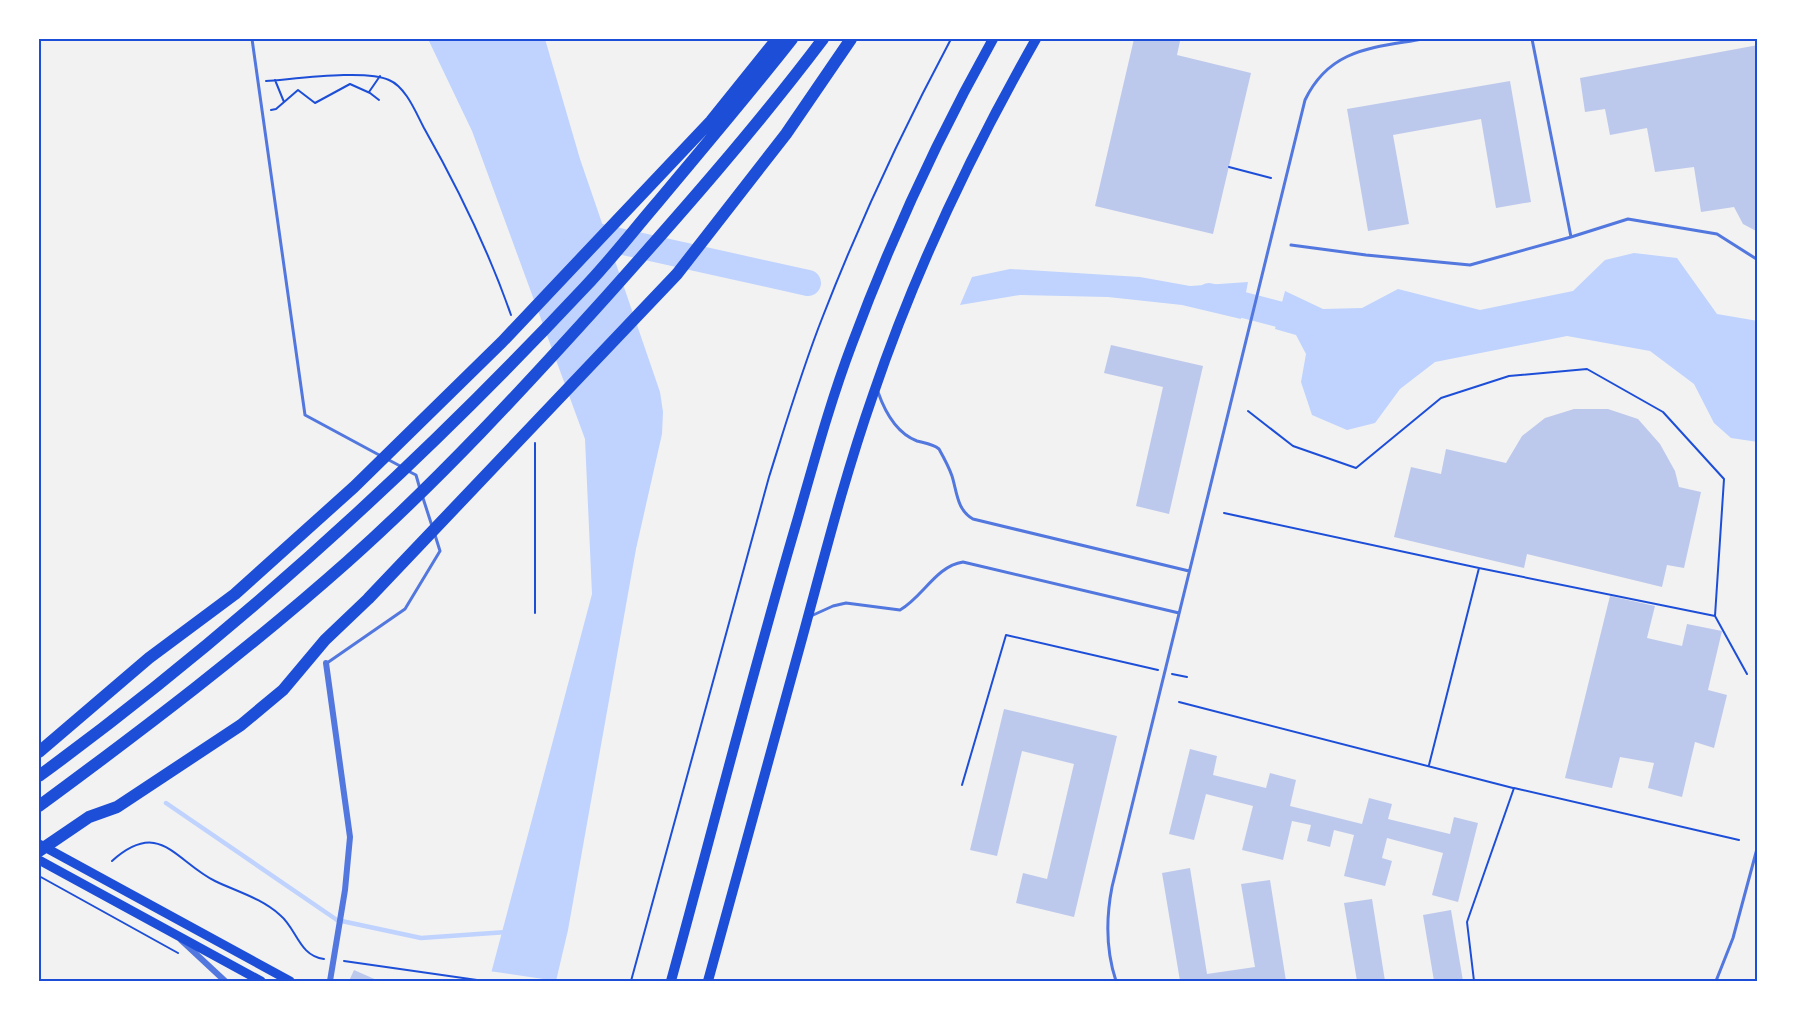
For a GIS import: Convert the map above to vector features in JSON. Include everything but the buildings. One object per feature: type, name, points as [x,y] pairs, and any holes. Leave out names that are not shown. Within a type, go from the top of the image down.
[{"type":"highway","points":[[39,752],[149,658],[235,594],[387,455],[502,342],[711,121],[777,39]]},
{"type":"highway","points":[[39,776],[253,607],[385,489],[586,286],[742,102],[792,39]]},
{"type":"highway","points":[[39,806],[221,669],[400,512],[530,381],[654,243],[750,132],[823,39]]},
{"type":"highway","points":[[39,851],[89,818],[117,807],[241,725],[283,690],[325,640],[368,599],[677,274],[786,134],[851,39]]},
{"type":"main road","points":[[671,981],[779,581],[827,416],[862,318],[895,236],[935,151],[993,39]]},
{"type":"main road","points":[[708,981],[846,480],[877,385],[909,298],[935,237],[991,122],[1036,39]]},
{"type":"main road","points":[[39,843],[290,981]]},
{"type":"main road","points":[[39,860],[261,981]]},
{"type":"street","points":[[326,663],[350,827],[345,890],[330,981]]},
{"type":"street","points":[[172,932],[225,981]]},
{"type":"lane","points":[[252,39],[305,415],[416,475],[440,551],[405,609],[326,663]]},
{"type":"lane","points":[[1116,981],[1108,938],[1109,901],[1305,100],[1322,74],[1345,57],[1361,50],[1423,39]]},
{"type":"lane","points":[[1532,39],[1571,237]]},
{"type":"lane","points":[[1291,245],[1470,265],[1628,219],[1717,234],[1758,260]]},
{"type":"lane","points":[[877,385],[885,409],[897,427],[911,439],[939,449],[952,477],[959,503],[966,514],[973,519],[1189,570]]},
{"type":"lane","points":[[807,618],[833,606],[846,603],[900,610],[914,600],[947,567],[963,562],[1179,613]]},
{"type":"lane","points":[[1716,981],[1733,938],[1758,845]]},
{"type":"path","points":[[631,981],[769,477],[795,395],[822,318],[856,236],[900,138],[951,39]]},
{"type":"path","points":[[258,82],[359,75],[380,76],[392,81],[402,91],[457,186],[498,278],[512,316]]},
{"type":"path","points":[[369,92],[380,76]]},
{"type":"path","points":[[274,80],[284,102]]},
{"type":"path","points":[[262,111],[276,109],[298,90],[315,103],[350,84],[369,92],[379,100]]},
{"type":"path","points":[[1229,167],[1271,178]]},
{"type":"path","points":[[1248,411],[1293,446],[1356,468],[1442,398],[1509,376],[1587,369],[1663,412],[1724,479],[1715,616],[1747,674]]},
{"type":"path","points":[[535,435],[537,467],[535,613]]},
{"type":"path","points":[[1224,513],[1715,616]]},
{"type":"path","points":[[1429,765],[1479,568]]},
{"type":"path","points":[[962,785],[1006,635],[1186,677]]},
{"type":"path","points":[[1179,702],[1514,788],[1739,840]]},
{"type":"path","points":[[1474,981],[1467,922],[1514,788]]},
{"type":"path","points":[[112,861],[125,849],[135,845],[162,844],[214,880],[254,897],[272,908],[294,930],[307,953],[314,958],[484,981]]},
{"type":"path","points":[[39,876],[179,953]]},
{"type":"water","points":[[428,39],[545,39],[580,159],[660,392],[663,412],[662,434],[636,549],[568,930],[556,981],[489,981],[592,594],[585,439],[472,131]]},
{"type":"water","points":[[1634,253],[1677,258],[1717,314],[1758,321],[1758,442],[1731,438],[1714,423],[1694,384],[1650,351],[1567,336],[1435,362],[1400,389],[1375,423],[1347,430],[1312,415],[1301,382],[1306,354],[1296,335],[1275,329],[1285,291],[1323,309],[1362,308],[1398,289],[1480,310],[1573,291],[1605,260]]},
{"type":"water","points":[[1010,269],[1140,277],[1190,286],[1248,282],[1241,319],[1182,305],[1108,297],[1020,295],[960,305],[972,277]]},
{"type":"pier","points":[[489,971],[557,981],[486,981]]},
{"type":"waterway","points":[[574,231],[808,283]]},
{"type":"waterway","points":[[1209,296],[1313,323]]},
{"type":"waterway","points":[[166,803],[337,920],[421,938],[507,932]]}]
